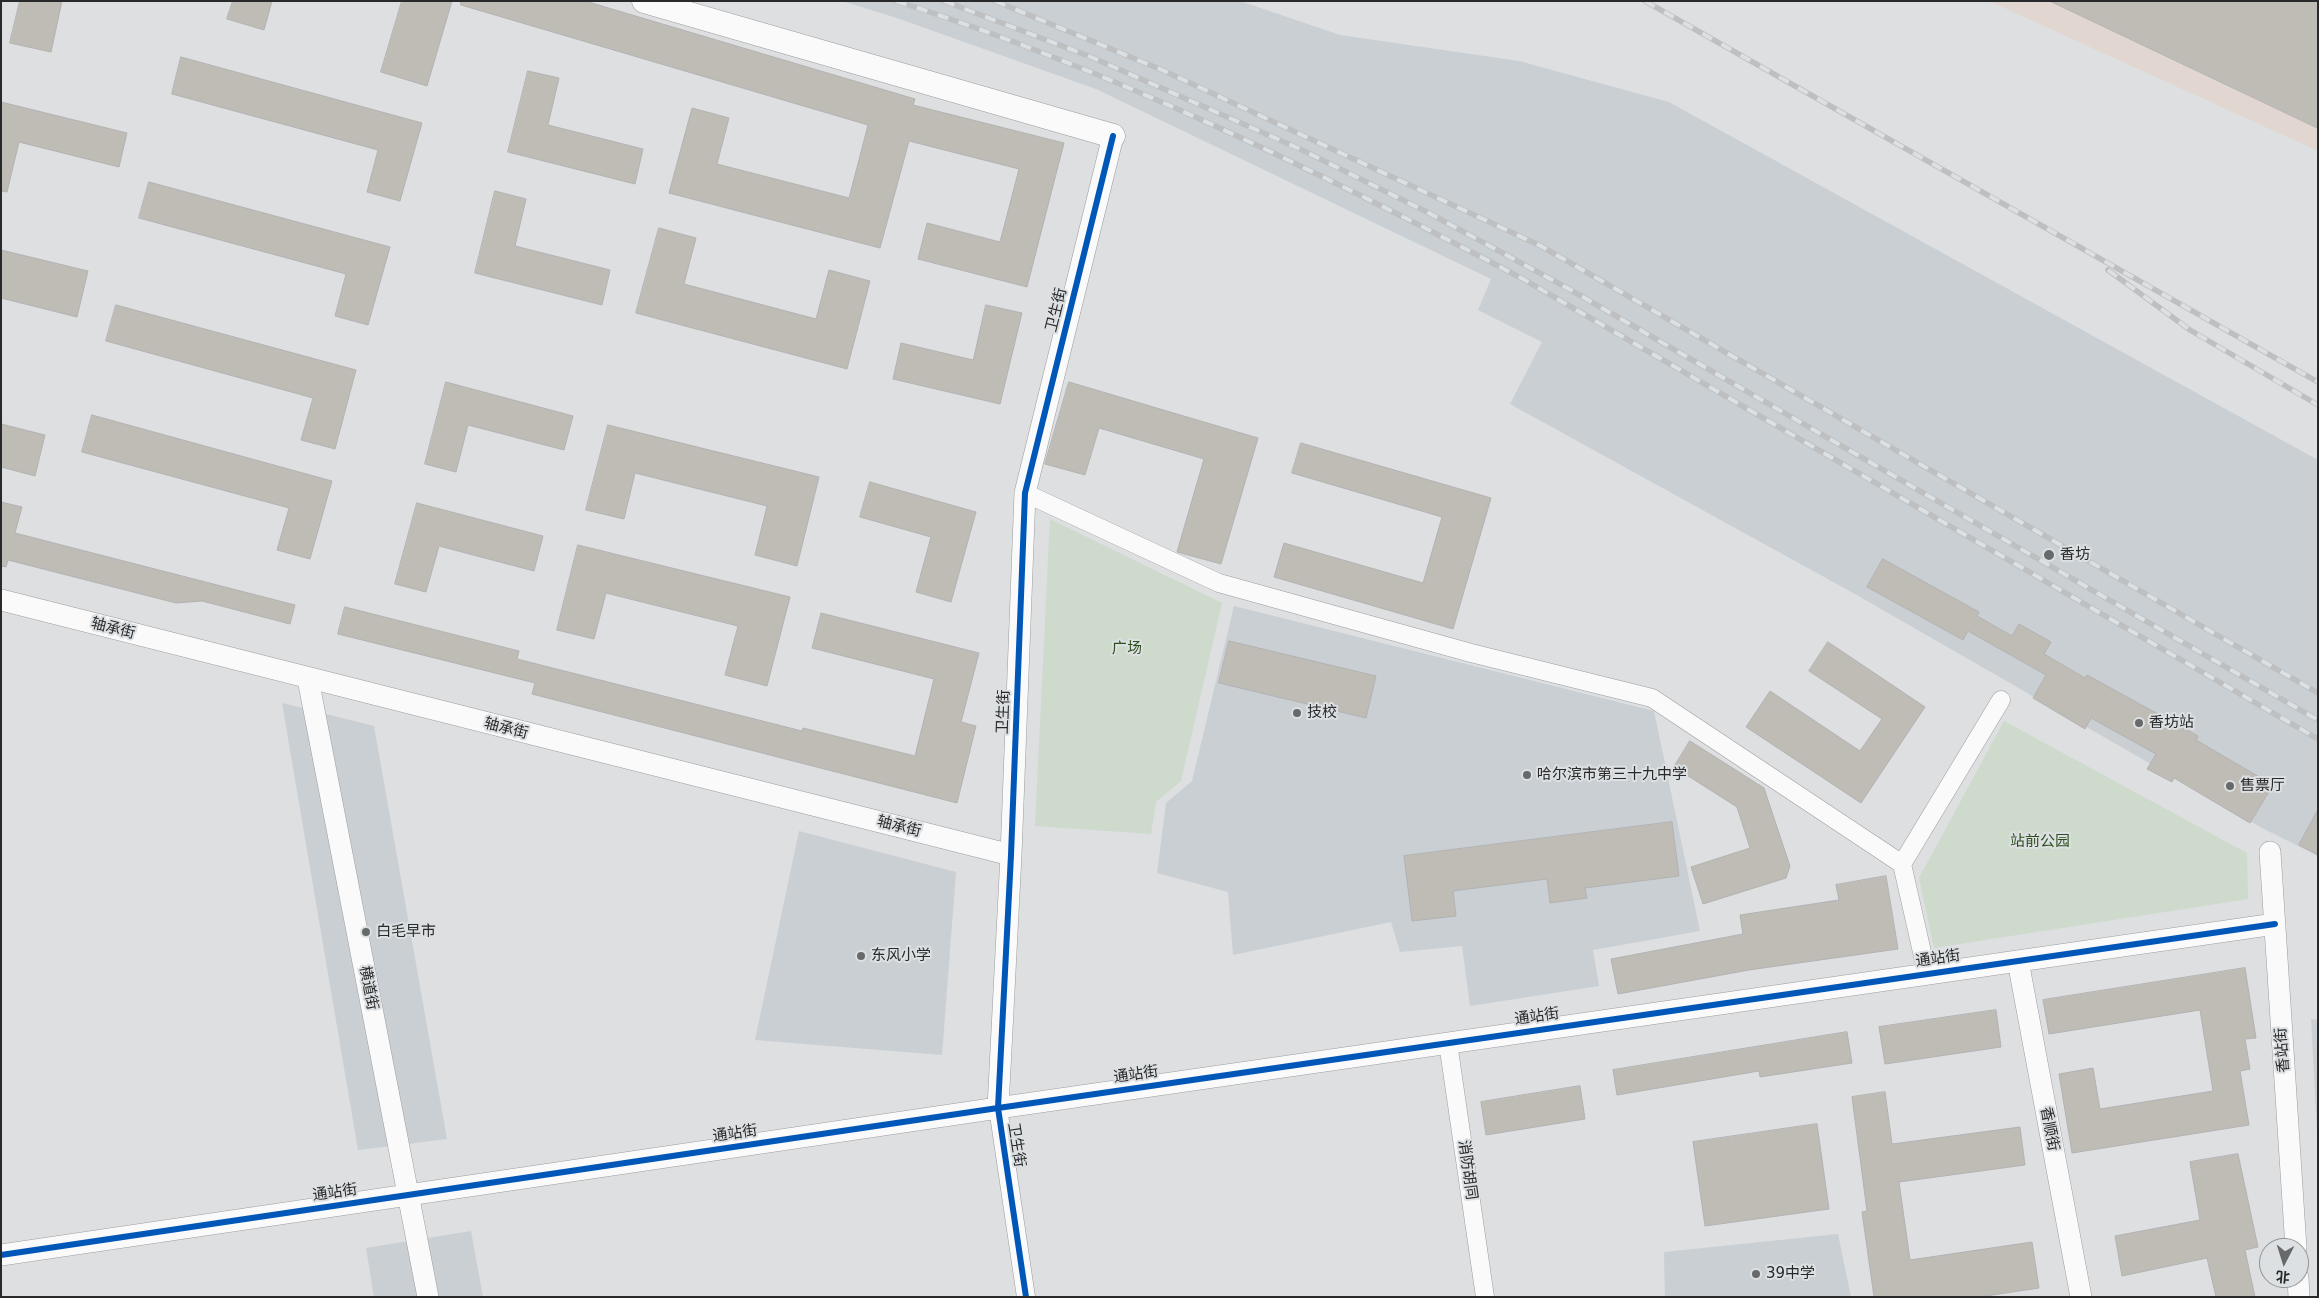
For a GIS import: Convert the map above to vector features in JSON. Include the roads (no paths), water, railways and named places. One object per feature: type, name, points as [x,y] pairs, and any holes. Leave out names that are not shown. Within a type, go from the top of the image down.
[{"type":"main road","points":[[644,1],[1113,136]]},
{"type":"street","name":"卫生街","points":[[1026,1297],[998,1108],[1011,855],[1025,493],[1113,136]]},
{"type":"street","points":[[1025,493],[1219,583],[1471,654],[1652,698],[1902,864],[1928,974]]},
{"type":"street","name":"轴承街","points":[[1,600],[1011,855]]},
{"type":"street","name":"横道街","points":[[308,679],[428,1297]]},
{"type":"street","points":[[1902,864],[2001,700]]},
{"type":"street","name":"香站街","points":[[2270,852],[2295,1238]]},
{"type":"street","name":"通站街","points":[[1,1255],[998,1108],[2275,924]]},
{"type":"street","name":"香顺街","points":[[2018,961],[2081,1297]]},
{"type":"street","name":"消防胡同","points":[[1448,1043],[1486,1297]]},
{"type":"railway","points":[[896,1],[977,28],[1137,91],[1294,163],[1447,239],[1523,279],[2318,739]]},
{"type":"railway","points":[[944,1],[1091,57],[1300,149],[1429,213],[1569,289],[2318,720]]},
{"type":"railway","points":[[995,1],[1162,70],[1541,246],[2318,693]]},
{"type":"railway","points":[[1645,1],[2318,382]]},
{"type":"railway","points":[[2108,270],[2190,330],[2318,405]]},
{"type":"place","name":"香坊","points":[[2049,555]]},
{"type":"place","name":"技校","points":[[1297,713]]},
{"type":"place","name":"香坊站","points":[[2139,723]]},
{"type":"place","name":"哈尔滨市第三十九中学","points":[[1527,775]]},
{"type":"place","name":"售票厅","points":[[2230,786]]},
{"type":"place","name":"白毛早市","points":[[366,932]]},
{"type":"place","name":"东风小学","points":[[861,956]]},
{"type":"place","name":"39中学","points":[[1756,1274]]},
{"type":"park label","name":"广场","points":[[1127,649]]},
{"type":"park label","name":"站前公园","points":[[2040,842]]}]
